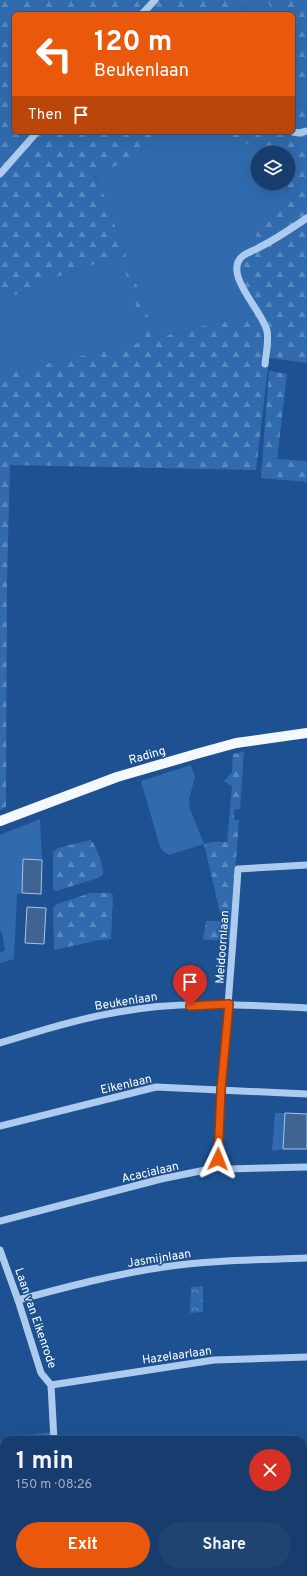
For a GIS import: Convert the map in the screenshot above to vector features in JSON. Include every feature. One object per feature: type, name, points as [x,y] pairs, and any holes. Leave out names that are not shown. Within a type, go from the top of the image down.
[{"type":"main road","name":"Rading","points":[[0,821],[117,777],[181,758],[236,743],[307,733]]},
{"type":"street","points":[[144,12],[155,0]]},
{"type":"street","points":[[296,132],[307,131]]},
{"type":"street","points":[[296,132],[307,139]]},
{"type":"street","points":[[0,174],[35,134]]},
{"type":"street","points":[[265,364],[267,331],[258,311],[237,277],[236,269],[243,256],[260,248],[307,218]]},
{"type":"street","name":"Meidoornlaan","points":[[220,1167],[218,1159],[221,1090],[229,1004],[238,869],[307,865]]},
{"type":"street","name":"Beukenlaan","points":[[0,1043],[59,1025],[119,1012],[164,1006],[229,1004],[307,1008]]},
{"type":"street","name":"Eikenlaan","points":[[0,1126],[156,1087],[307,1094]]},
{"type":"street","name":"Acacialaan","points":[[0,1221],[145,1183],[220,1167],[307,1167]]},
{"type":"street","name":"Laan van Eikenrode","points":[[0,1250],[18,1300],[41,1373],[51,1385],[54,1436]]},
{"type":"street","name":"Jasmijnlaan","points":[[18,1300],[87,1282],[164,1267],[228,1261],[307,1258]]},
{"type":"street","name":"Hazelaarlaan","points":[[51,1385],[214,1360],[307,1356]]},
{"type":"green space","points":[[0,0],[239,0],[246,12],[12,12],[12,134],[161,134],[139,152],[94,176],[101,187],[156,338],[257,312],[240,281],[241,258],[260,246],[256,243],[257,223],[286,206],[288,190],[295,190],[295,171],[298,169],[300,159],[295,155],[295,146],[265,146],[235,142],[219,134],[295,134],[295,108],[304,105],[307,106],[307,363],[270,358],[270,350],[256,470],[10,465],[7,580],[6,807],[0,810],[0,374],[147,341],[120,255],[64,275],[35,282],[37,289],[0,299]]},
{"type":"green space","points":[[239,0],[307,0],[307,106],[304,105],[295,108],[295,12],[246,12]]},
{"type":"green space","points":[[267,0],[307,0],[307,91],[295,89],[295,12],[273,12]]},
{"type":"green space","points":[[161,134],[219,134],[235,142],[265,146],[251,146],[251,190],[287,190],[286,206],[257,223],[260,247],[257,312],[156,338],[101,187],[94,175],[113,167],[147,146]]},
{"type":"green space","points":[[295,155],[300,159],[298,169],[295,171]]},
{"type":"green space","points":[[120,255],[148,341],[0,374],[0,299],[37,289],[35,282],[64,275]]},
{"type":"green space","points":[[269,371],[287,374],[277,459],[307,461],[307,482],[261,478]]},
{"type":"green space","points":[[244,752],[240,809],[234,810],[234,820],[239,820],[230,940],[203,940],[206,921],[222,921],[204,844],[212,842],[227,842],[232,786],[224,781],[232,772],[233,754]]},
{"type":"green space","points":[[191,765],[195,777],[189,799],[190,809],[204,844],[169,855],[160,847],[141,781]]},
{"type":"green space","points":[[40,819],[42,860],[23,859],[22,893],[17,894],[14,959],[0,963],[0,953],[5,950],[2,933],[0,931],[0,835]]},
{"type":"green space","points":[[90,840],[100,858],[103,867],[102,875],[98,878],[56,891],[53,890],[53,852],[58,848]]},
{"type":"green space","points":[[90,893],[110,893],[113,895],[111,939],[99,940],[54,950],[53,908],[57,904]]},
{"type":"green space","points":[[275,1113],[285,1113],[283,1149],[272,1151]]},
{"type":"green space","points":[[203,1286],[203,1312],[190,1313],[191,1287]]},
{"type":"green space","points":[[51,1432],[51,1436],[26,1436]]},
{"type":"shaded area","points":[[23,859],[42,860],[41,894],[22,893]]},
{"type":"shaded area","points":[[27,907],[46,908],[44,944],[25,943]]},
{"type":"shaded area","points":[[285,1113],[307,1114],[307,1149],[283,1149]]},
{"type":"route","points":[[190,1006],[229,1004],[221,1090],[218,1159]]}]
